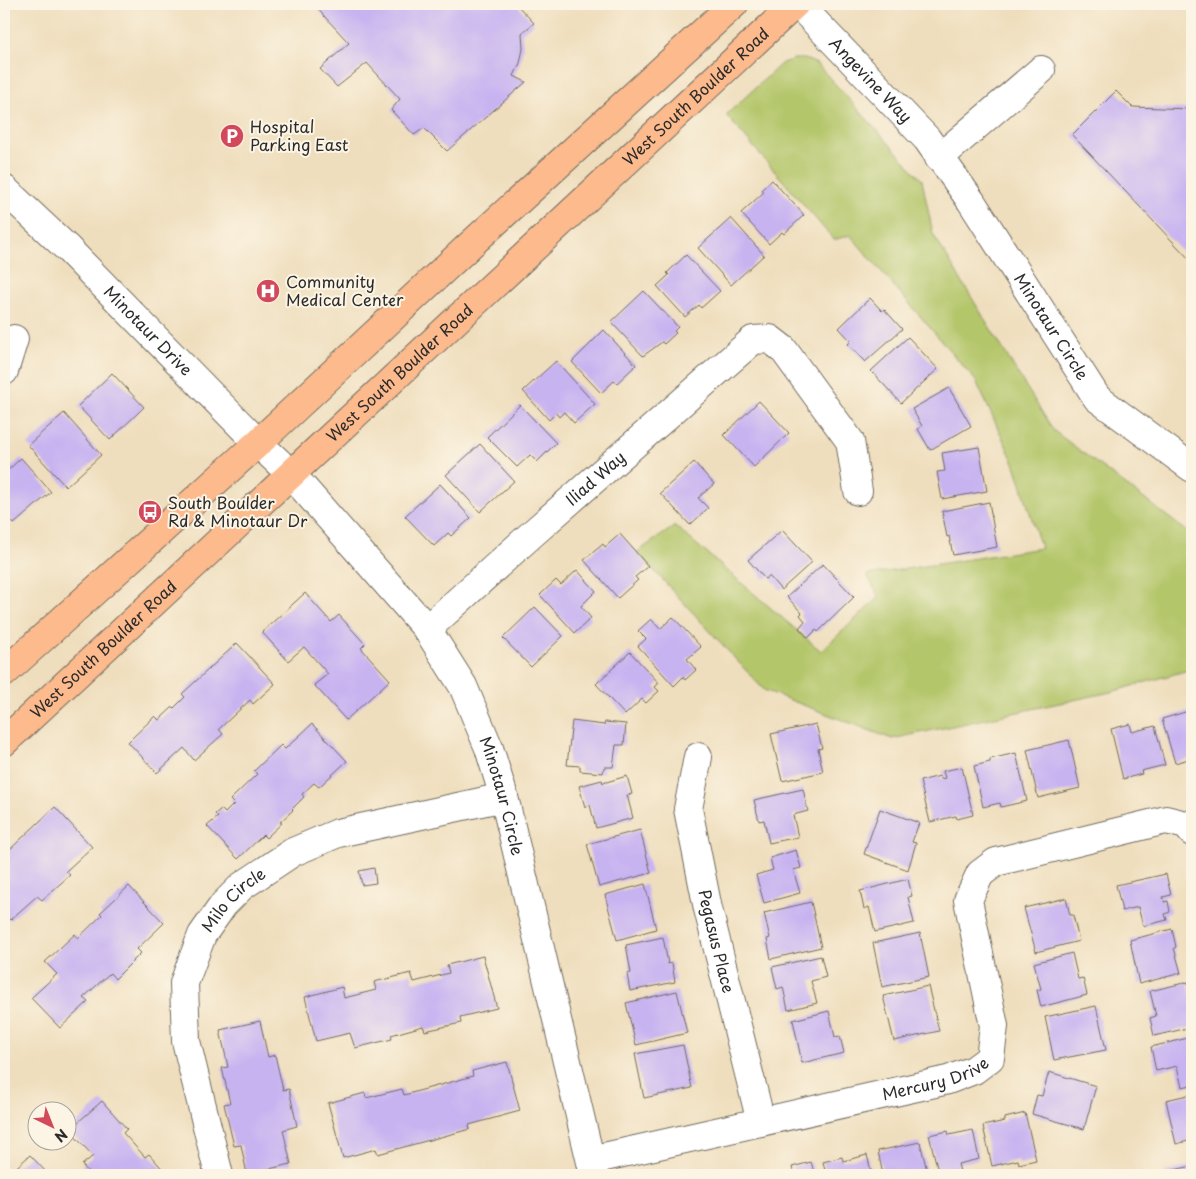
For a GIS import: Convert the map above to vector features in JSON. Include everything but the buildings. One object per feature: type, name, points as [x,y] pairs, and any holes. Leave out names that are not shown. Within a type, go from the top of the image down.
[{"type":"main road","points":[[4,673],[258,443],[469,246],[734,4]]},
{"type":"main road","name":"West South Boulder Road","points":[[4,742],[796,4]]},
{"type":"street","name":"Angevine Way","points":[[796,4],[927,139],[939,158]]},
{"type":"street","points":[[939,158],[1041,70]]},
{"type":"street","name":"Minotaur Circle","points":[[939,158],[971,201],[1096,398],[1192,468]]},
{"type":"street","name":"Minotaur Drive","points":[[4,189],[68,249],[258,443],[291,474]]},
{"type":"street","points":[[4,371],[14,339]]},
{"type":"street","name":"Iliad Way","points":[[427,629],[753,340],[770,339],[784,349],[850,441],[858,492]]},
{"type":"street","name":"Minotaur Circle","points":[[291,474],[427,629],[463,686],[489,748],[504,797],[593,1168]]},
{"type":"street","name":"Pegasus Place","points":[[698,757],[688,810],[708,909],[761,1122]]},
{"type":"street","name":"Milo Circle","points":[[219,1175],[186,1041],[184,983],[202,935],[224,904],[242,886],[293,852],[338,832],[504,797]]},
{"type":"street","name":"Mercury Drive","points":[[593,1168],[761,1122],[948,1080],[974,1070],[990,1058],[994,1026],[968,900],[980,874],[996,862],[1166,820],[1186,825],[1192,832]]},
{"type":"green space","points":[[794,59],[805,59],[817,64],[922,180],[933,234],[1054,431],[1192,535],[1192,669],[1111,692],[892,739],[764,690],[637,552],[675,526],[821,651],[879,597],[867,575],[1041,548],[1015,465],[976,381],[850,235],[834,240],[726,115],[782,63]]},
{"type":"place","name":"Hospital Parking East","points":[[232,136]]},
{"type":"place","name":"Community Medical Center","points":[[268,291]]},
{"type":"place","name":"South Boulder Rd & Minotaur Dr","points":[[150,512]]}]
